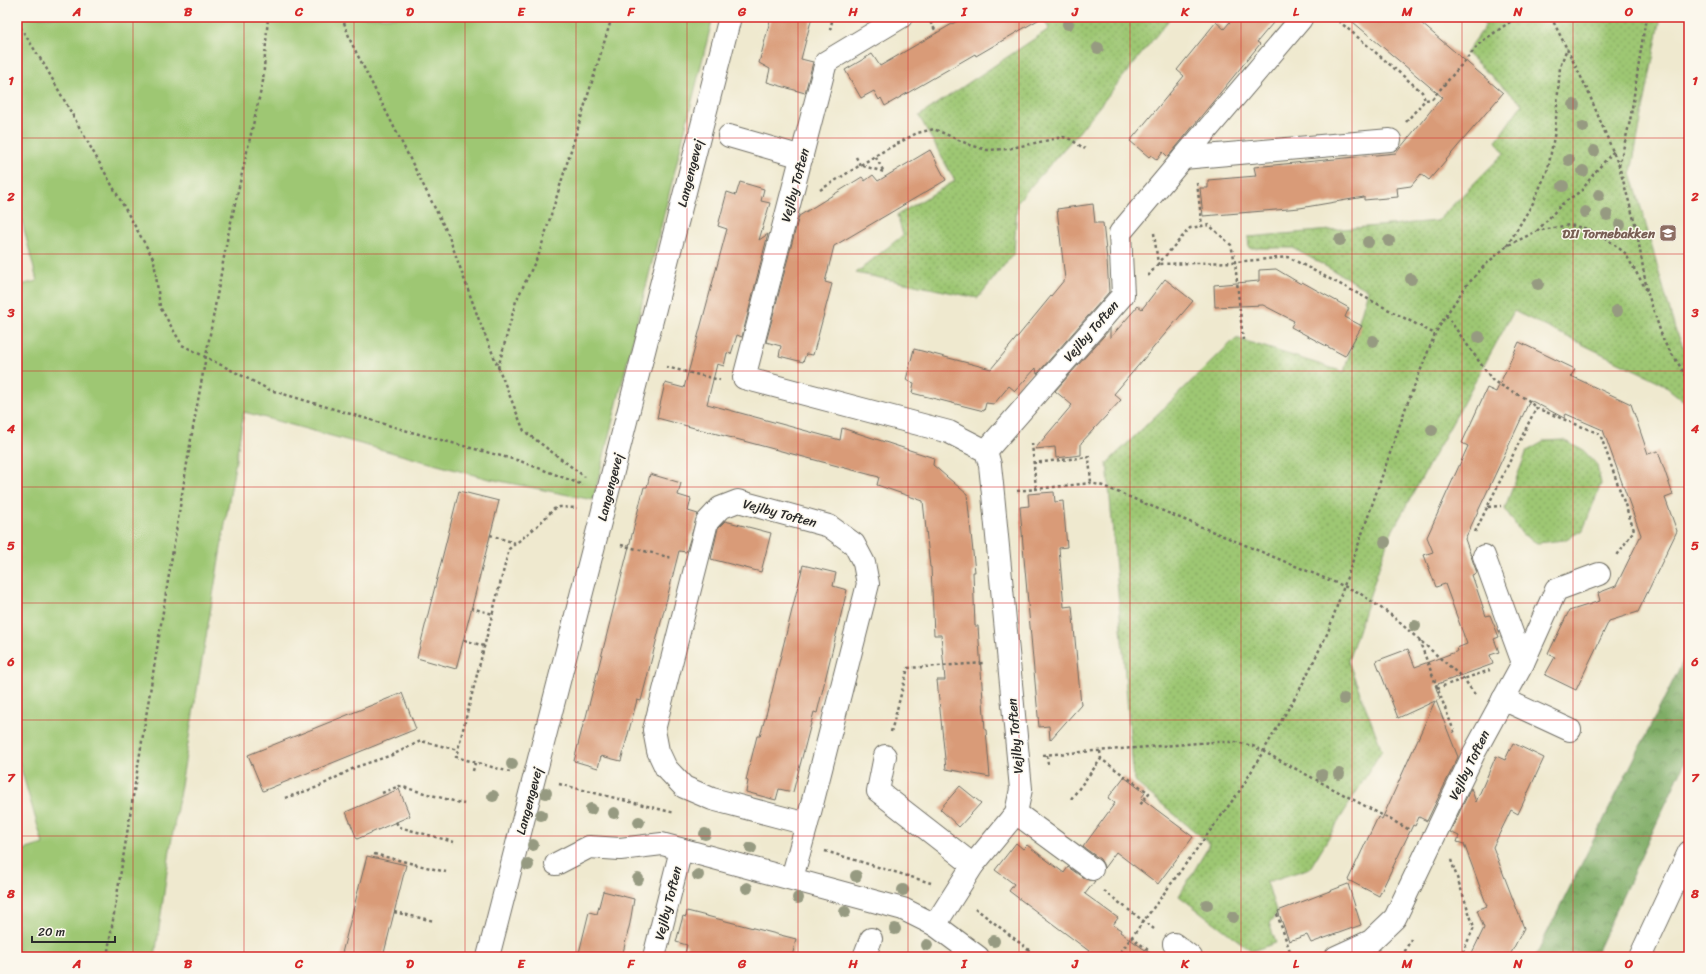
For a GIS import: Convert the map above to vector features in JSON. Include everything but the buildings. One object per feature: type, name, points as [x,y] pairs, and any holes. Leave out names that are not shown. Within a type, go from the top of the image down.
[{"type":"street","name":"Langengevej","points":[[488,957],[730,17]]},
{"type":"street","name":"Vejlby Toften","points":[[744,378],[826,62],[901,17]]},
{"type":"street","name":"Vejlby Toften","points":[[1016,813],[1020,789],[1018,764],[993,494],[990,465],[986,451],[1123,295],[1120,233],[1146,202],[1189,158],[1301,18]]},
{"type":"street","points":[[729,136],[802,157]]},
{"type":"street","points":[[1189,158],[1390,140]]},
{"type":"street","points":[[744,378],[949,432],[986,451]]},
{"type":"street","name":"Vejlby Toften","points":[[792,878],[807,824],[868,584],[864,563],[854,544],[829,526],[738,501],[720,508],[707,522],[654,730],[658,751],[666,768],[684,787],[712,799],[807,824]]},
{"type":"street","points":[[1484,556],[1523,663]]},
{"type":"street","name":"Vejlby Toften","points":[[1336,957],[1371,942],[1395,918],[1474,753],[1497,708],[1523,663],[1556,590],[1598,574]]},
{"type":"street","points":[[1497,708],[1570,730]]},
{"type":"street","points":[[886,756],[878,791],[973,865]]},
{"type":"street","points":[[936,925],[973,865],[1016,813],[1092,868]]},
{"type":"street","name":"Vejlby Toften","points":[[556,864],[589,847],[620,849],[671,847],[792,878],[903,909],[936,925],[978,957]]},
{"type":"street","name":"Vejlby Toften","points":[[654,957],[671,847]]},
{"type":"street","points":[[1640,957],[1689,852]]},
{"type":"path","points":[[107,957],[187,463],[228,235],[263,82],[268,17]]},
{"type":"path","points":[[342,17],[351,42],[448,234],[498,368],[524,431],[608,494]]},
{"type":"path","points":[[498,368],[516,301],[540,254],[612,17]]},
{"type":"path","points":[[927,17],[937,33]]},
{"type":"path","points":[[1334,17],[1422,92],[1425,100]]},
{"type":"path","points":[[1390,140],[1425,100],[1432,99],[1482,42],[1517,17]]},
{"type":"path","points":[[1551,17],[1567,47],[1614,151],[1636,227],[1647,291],[1664,342],[1689,380]]},
{"type":"path","points":[[1619,166],[1630,121],[1646,17]]},
{"type":"path","points":[[17,22],[45,66],[154,260],[160,307],[182,345],[270,390],[411,432],[520,461],[608,494]]},
{"type":"path","points":[[1507,246],[1533,203],[1548,169],[1555,131],[1560,67],[1567,47]]},
{"type":"path","points":[[789,209],[875,156],[917,133],[934,129],[970,145],[988,150],[1007,149],[1063,137],[1070,139],[1085,149]]},
{"type":"path","points":[[1537,231],[1562,204],[1582,190],[1595,172],[1614,151]]},
{"type":"path","points":[[856,157],[860,165],[884,172],[875,156]]},
{"type":"path","points":[[1189,158],[1202,226]]},
{"type":"path","points":[[1146,202],[1150,206],[1158,264]]},
{"type":"path","points":[[1123,295],[1132,295],[1190,228],[1209,225],[1232,245],[1243,340]]},
{"type":"path","points":[[1117,957],[1241,789],[1300,690],[1328,632],[1406,407],[1435,334],[1466,286],[1485,265],[1507,246],[1537,231],[1569,225],[1589,230],[1607,239],[1625,253],[1647,291]]},
{"type":"path","points":[[1158,264],[1235,262],[1288,257],[1435,334]]},
{"type":"path","points":[[1446,315],[1493,382],[1528,400],[1536,408],[1600,434],[1634,530],[1606,573],[1598,574]]},
{"type":"path","points":[[642,361],[742,386],[744,378]]},
{"type":"path","points":[[1484,556],[1477,555],[1471,540],[1536,408]]},
{"type":"path","points":[[1032,443],[1036,489]]},
{"type":"path","points":[[1033,463],[1089,457],[1091,483]]},
{"type":"path","points":[[993,494],[1091,483],[1103,486],[1344,586],[1358,592],[1391,615],[1497,708]]},
{"type":"path","points":[[1487,507],[1502,506]]},
{"type":"path","points":[[534,778],[456,757],[509,550],[515,543],[536,527],[554,508],[580,508],[603,515]]},
{"type":"path","points":[[490,535],[515,543]]},
{"type":"path","points":[[597,538],[696,564]]},
{"type":"path","points":[[471,608],[493,614]]},
{"type":"path","points":[[1419,639],[1460,746],[1474,753]]},
{"type":"path","points":[[464,640],[484,646]]},
{"type":"path","points":[[886,756],[908,668],[1008,662]]},
{"type":"path","points":[[1438,688],[1496,668]]},
{"type":"path","points":[[285,798],[318,787],[356,767],[392,755],[421,741],[458,750]]},
{"type":"path","points":[[1018,764],[1028,762],[1033,756],[1100,750],[1213,742],[1236,742],[1253,746],[1447,850],[1474,927],[1462,954],[1454,957]]},
{"type":"path","points":[[1071,799],[1101,759],[1100,750]]},
{"type":"path","points":[[1047,755],[1048,765]]},
{"type":"path","points":[[1101,759],[1148,794],[1140,804]]},
{"type":"path","points":[[473,771],[475,763]]},
{"type":"path","points":[[382,793],[399,786],[464,804]]},
{"type":"path","points":[[671,847],[672,812],[684,787]]},
{"type":"path","points":[[396,822],[399,828],[454,842]]},
{"type":"path","points":[[374,854],[446,872]]},
{"type":"path","points":[[1092,868],[1094,873],[1102,879],[1102,890],[1183,950]]},
{"type":"path","points":[[394,912],[434,921]]},
{"type":"path","points":[[1277,914],[1292,957]]},
{"type":"path","points":[[1131,937],[1153,953]]},
{"type":"green space","points":[[17,17],[713,17],[593,500],[485,478],[244,412],[170,850],[155,957],[17,957],[17,852],[43,844],[17,755],[17,286],[37,281],[17,201]]},
{"type":"green space","points":[[1043,17],[1171,17],[1078,133],[1017,202],[1014,253],[978,298],[856,273],[903,235],[897,215],[955,181],[919,116],[1049,29]]},
{"type":"green space","points":[[1476,17],[1661,17],[1631,172],[1675,329],[1689,358],[1689,405],[1660,382],[1514,311],[1389,537],[1348,661],[1382,750],[1310,868],[1267,882],[1277,914],[1269,923],[1276,943],[1252,951],[1179,896],[1210,844],[1134,781],[1107,463],[1236,338],[1344,372],[1368,290],[1293,248],[1249,248],[1248,237],[1437,221],[1504,153],[1496,141],[1522,104],[1466,53],[1486,25]]},
{"type":"green space","points":[[1563,440],[1584,451],[1597,465],[1601,484],[1583,530],[1564,540],[1537,543],[1522,534],[1505,509],[1527,451],[1545,441]]},
{"type":"green space","points":[[1689,649],[1689,754],[1594,957],[1535,957]]},
{"type":"place","name":"DII Tornebakken","points":[[1668,233]]}]
